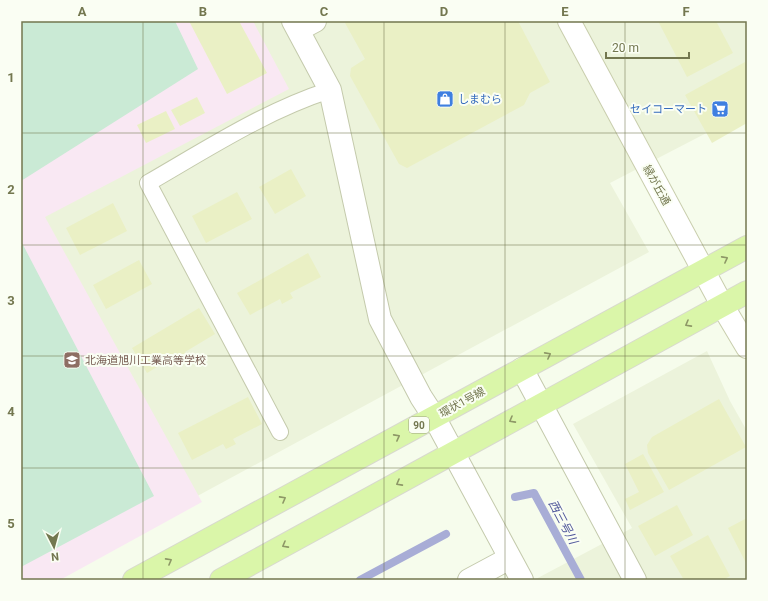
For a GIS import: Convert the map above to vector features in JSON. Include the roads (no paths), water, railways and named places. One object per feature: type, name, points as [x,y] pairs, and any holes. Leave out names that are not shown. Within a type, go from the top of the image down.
[{"type":"main road","name":"環状1号線","points":[[134,580],[747,247]]},
{"type":"main road","points":[[221,580],[747,292]]},
{"type":"street","name":"緑が丘通","points":[[569,21],[722,305],[747,348]]},
{"type":"street","points":[[302,24],[330,90],[380,319],[421,397],[434,417],[522,580]]},
{"type":"street","points":[[522,369],[635,580]]},
{"type":"street","points":[[469,580],[510,558]]},
{"type":"lane","points":[[280,432],[148,184],[252,123],[310,96],[330,90]]},
{"type":"waterway","name":"西三号川","points":[[515,497],[534,493],[581,580]]},
{"type":"waterway","name":"西三号川","points":[[360,580],[446,534]]},
{"type":"place","name":"しまむら","points":[[445,99]]},
{"type":"place","name":"セイコーマート","points":[[720,109]]},
{"type":"place","name":"北海道旭川工業高等学校","points":[[72,360]]}]
